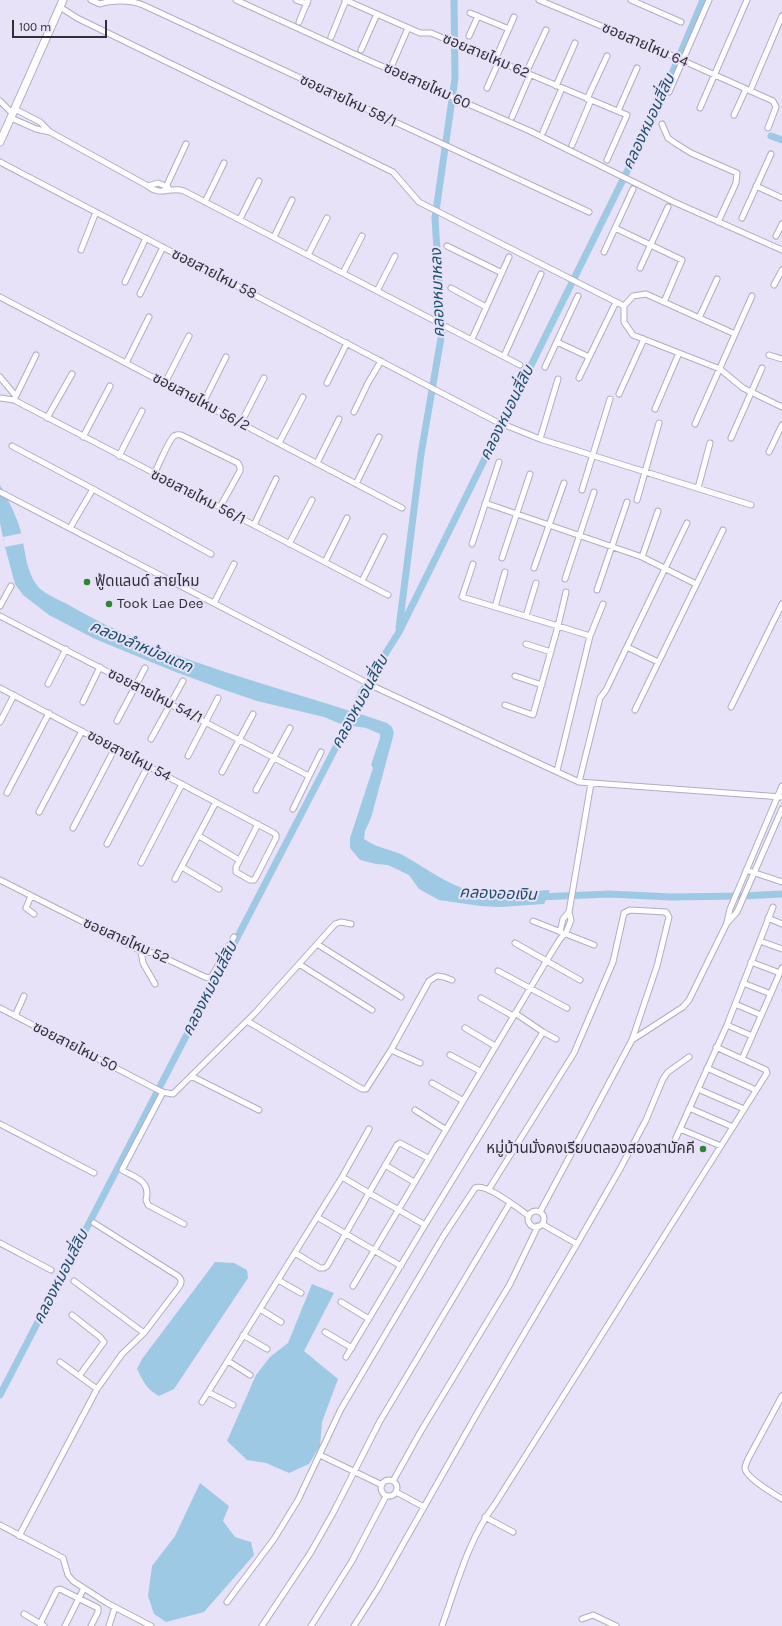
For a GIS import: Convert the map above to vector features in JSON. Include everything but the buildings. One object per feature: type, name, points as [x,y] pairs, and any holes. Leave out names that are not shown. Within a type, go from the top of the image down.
[{"type":"main road","points":[[0,140],[3,126],[13,114],[61,4]]},
{"type":"street","name":"ซอยสายไหม 58/1","points":[[91,0],[100,4],[104,1],[132,2],[143,5],[589,212]]},
{"type":"street","name":"ซอยสายไหม 60","points":[[236,0],[363,58],[530,131],[718,222],[782,250]]},
{"type":"street","points":[[296,0],[308,2],[299,22]]},
{"type":"street","points":[[331,37],[346,0]]},
{"type":"street","name":"ซอยสายไหม 62","points":[[346,0],[420,33],[431,33],[627,115],[607,160]]},
{"type":"street","name":"ซอยสายไหม 64","points":[[539,0],[668,54],[714,76],[773,101],[776,107],[768,128]]},
{"type":"street","points":[[631,0],[680,22]]},
{"type":"street","points":[[669,92],[681,60],[709,0]]},
{"type":"street","points":[[700,108],[747,0]]},
{"type":"street","points":[[61,4],[77,18],[393,172],[419,202],[624,306]]},
{"type":"street","points":[[470,13],[509,29]]},
{"type":"street","points":[[361,50],[377,14]]},
{"type":"street","points":[[469,36],[478,16]]},
{"type":"street","points":[[734,115],[748,90],[782,16]]},
{"type":"street","points":[[487,88],[514,17]]},
{"type":"street","points":[[392,65],[408,28]]},
{"type":"street","points":[[512,117],[546,30]]},
{"type":"street","points":[[543,132],[575,43]]},
{"type":"street","points":[[572,145],[606,56]]},
{"type":"street","points":[[618,112],[637,68]]},
{"type":"street","points":[[0,101],[13,114],[36,129],[50,132]]},
{"type":"street","points":[[13,114],[40,122],[50,132],[156,191],[171,189],[182,190],[520,365]]},
{"type":"street","points":[[662,124],[668,138],[675,144],[737,173],[736,183],[718,222]]},
{"type":"street","points":[[164,191],[186,144]]},
{"type":"street","points":[[742,218],[771,154]]},
{"type":"street","name":"ซอยสายไหม 58","points":[[0,162],[428,385],[494,421],[540,439],[751,505]]},
{"type":"street","points":[[205,202],[224,163]]},
{"type":"street","points":[[240,219],[259,181]]},
{"type":"street","points":[[148,186],[158,183],[171,189]]},
{"type":"street","points":[[756,186],[782,198]]},
{"type":"street","points":[[604,252],[633,189]]},
{"type":"street","points":[[274,237],[292,200]]},
{"type":"street","points":[[640,268],[668,206]]},
{"type":"street","points":[[81,250],[96,212]]},
{"type":"street","points":[[308,255],[327,218]]},
{"type":"street","points":[[776,236],[782,224]]},
{"type":"street","points":[[615,228],[682,260],[664,302]]},
{"type":"street","points":[[343,273],[362,236]]},
{"type":"street","points":[[125,282],[146,238]]},
{"type":"street","points":[[447,246],[502,273]]},
{"type":"street","points":[[140,294],[163,247]]},
{"type":"street","points":[[377,291],[395,256]]},
{"type":"street","points":[[472,339],[509,257]]},
{"type":"street","points":[[774,285],[782,270]]},
{"type":"street","points":[[504,356],[541,274]]},
{"type":"street","points":[[699,318],[717,279]]},
{"type":"street","points":[[451,288],[486,307]]},
{"type":"street","points":[[735,334],[646,294],[633,296],[624,306],[624,322],[633,335],[720,369],[743,388],[782,406]]},
{"type":"street","points":[[545,367],[578,296]]},
{"type":"street","points":[[695,424],[752,296]]},
{"type":"street","name":"ซอยสายไหม 56/2","points":[[0,297],[402,508]]},
{"type":"street","points":[[580,378],[616,302]]},
{"type":"street","points":[[126,363],[149,317]]},
{"type":"street","points":[[165,383],[189,336]]},
{"type":"street","points":[[619,394],[644,339]]},
{"type":"street","points":[[557,342],[589,357]]},
{"type":"street","points":[[327,382],[347,343]]},
{"type":"street","points":[[655,409],[679,353]]},
{"type":"street","points":[[13,398],[36,355]]},
{"type":"street","points":[[770,356],[782,359]]},
{"type":"street","points":[[203,403],[226,357]]},
{"type":"street","points":[[354,412],[381,361]]},
{"type":"street","points":[[731,438],[762,368]]},
{"type":"street","points":[[48,418],[72,374]]},
{"type":"street","points":[[0,377],[13,398]]},
{"type":"street","points":[[241,423],[264,378]]},
{"type":"street","points":[[540,439],[558,379]]},
{"type":"street","points":[[83,437],[110,386]]},
{"type":"street","points":[[279,443],[303,397]]},
{"type":"street","points":[[0,398],[13,398]]},
{"type":"street","name":"ซอยสายไหม 56/1","points":[[13,398],[119,456],[388,595]]},
{"type":"street","points":[[582,490],[610,400]]},
{"type":"street","points":[[119,456],[142,410]]},
{"type":"street","points":[[317,463],[339,418]]},
{"type":"street","points":[[637,500],[659,423]]},
{"type":"street","points":[[770,452],[782,425]]},
{"type":"street","points":[[154,474],[173,436],[176,435],[220,454],[238,463],[240,467],[240,471],[220,507]]},
{"type":"street","points":[[356,484],[379,437]]},
{"type":"street","points":[[698,488],[710,443]]},
{"type":"street","points":[[12,446],[211,554]]},
{"type":"street","points":[[472,544],[499,462]]},
{"type":"street","points":[[502,558],[530,474]]},
{"type":"street","points":[[254,525],[276,479]]},
{"type":"street","points":[[534,568],[564,484]]},
{"type":"street","points":[[70,528],[93,489]]},
{"type":"street","points":[[0,492],[377,688],[579,782],[780,796]]},
{"type":"street","points":[[565,579],[594,492]]},
{"type":"street","points":[[289,544],[312,500]]},
{"type":"street","points":[[597,590],[627,502]]},
{"type":"street","points":[[485,503],[642,557],[696,584]]},
{"type":"street","points":[[642,557],[658,511]]},
{"type":"street","points":[[325,562],[347,518]]},
{"type":"street","points":[[579,782],[600,698],[606,690],[687,523]]},
{"type":"street","points":[[635,710],[723,530]]},
{"type":"street","points":[[362,581],[384,537]]},
{"type":"street","points":[[214,603],[234,564]]},
{"type":"street","points":[[473,564],[462,597],[590,636]]},
{"type":"street","points":[[494,607],[505,572]]},
{"type":"street","points":[[526,616],[536,583]]},
{"type":"street","points":[[0,606],[11,586]]},
{"type":"street","points":[[505,705],[533,715],[566,592]]},
{"type":"street","points":[[557,771],[590,636],[603,604]]},
{"type":"street","points":[[731,707],[782,604]]},
{"type":"street","name":"ซอยสายไหม 54/1","points":[[0,616],[309,776]]},
{"type":"street","points":[[526,644],[551,652]]},
{"type":"street","points":[[626,647],[658,662]]},
{"type":"street","points":[[48,684],[66,649]]},
{"type":"street","points":[[83,702],[100,667]]},
{"type":"street","points":[[117,721],[145,668]]},
{"type":"street","points":[[515,676],[542,685]]},
{"type":"street","points":[[151,739],[183,681]]},
{"type":"street","name":"ซอยสายไหม 54","points":[[0,688],[258,824],[276,835],[254,880],[250,880],[236,872],[236,867],[239,860]]},
{"type":"street","points":[[0,722],[14,695]]},
{"type":"street","points":[[188,756],[218,698]]},
{"type":"street","points":[[7,792],[49,713]]},
{"type":"street","points":[[222,772],[253,714]]},
{"type":"street","points":[[256,790],[290,728]]},
{"type":"street","points":[[39,812],[82,731]]},
{"type":"street","points":[[73,828],[115,748]]},
{"type":"street","points":[[293,809],[321,752]]},
{"type":"street","points":[[107,844],[148,766]]},
{"type":"street","points":[[353,1286],[530,987],[560,939],[566,933],[571,920],[569,912],[570,903],[591,783]]},
{"type":"street","points":[[141,863],[182,784]]},
{"type":"street","points":[[632,1040],[683,1007],[689,1000],[727,923],[731,905],[780,796],[782,786]]},
{"type":"street","points":[[175,879],[216,802]]},
{"type":"street","points":[[727,923],[739,908],[782,809]]},
{"type":"street","points":[[198,836],[239,860],[258,824]]},
{"type":"street","points":[[182,867],[218,889]]},
{"type":"street","points":[[746,870],[782,882]]},
{"type":"street","name":"ซอยสายไหม 52","points":[[0,880],[141,951],[154,953],[209,978],[212,976],[234,937]]},
{"type":"street","points":[[32,896],[26,908],[34,914]]},
{"type":"street","points":[[675,1140],[727,1025],[773,907]]},
{"type":"street","points":[[489,1189],[574,1053],[613,962],[624,913],[630,910],[666,912],[669,917],[657,966],[632,1040],[540,1212]]},
{"type":"street","points":[[560,939],[563,919],[569,912]]},
{"type":"street","points":[[768,918],[782,924]]},
{"type":"street","points":[[533,921],[594,945]]},
{"type":"street","points":[[184,1224],[148,1205],[146,1200],[148,1191],[144,1183],[122,1170],[163,1092],[173,1094],[247,1021],[335,924],[341,922],[351,924]]},
{"type":"street","points":[[760,941],[782,949]]},
{"type":"street","points":[[515,942],[580,980]]},
{"type":"street","points":[[317,944],[401,997]]},
{"type":"street","points":[[141,951],[143,963],[155,984]]},
{"type":"street","points":[[742,1059],[781,971],[751,962]]},
{"type":"street","points":[[299,964],[372,1010]]},
{"type":"street","points":[[498,971],[567,1008]]},
{"type":"street","points":[[247,1021],[362,1089],[366,1089],[370,1085],[391,1050],[429,981],[437,976],[452,980]]},
{"type":"street","points":[[743,983],[771,994]]},
{"type":"street","points":[[14,1016],[24,996]]},
{"type":"street","points":[[481,998],[556,1039]]},
{"type":"street","points":[[735,1004],[761,1015]]},
{"type":"street","name":"ซอยสายไหม 50","points":[[0,1008],[163,1092]]},
{"type":"street","points":[[727,1025],[752,1036]]},
{"type":"street","points":[[465,1028],[495,1046]]},
{"type":"street","points":[[346,1357],[543,1032]]},
{"type":"street","points":[[442,1626],[463,1565],[485,1516],[767,1072],[716,1047]]},
{"type":"street","points":[[391,1050],[420,1062]]},
{"type":"street","points":[[450,1055],[480,1071]]},
{"type":"street","points":[[354,1626],[377,1590],[479,1410],[577,1244],[646,1120],[663,1079],[668,1072],[689,1057]]},
{"type":"street","points":[[707,1068],[756,1090]]},
{"type":"street","points":[[191,1076],[259,1110]]},
{"type":"street","points":[[432,1083],[462,1100]]},
{"type":"street","points":[[698,1089],[744,1109]]},
{"type":"street","points":[[689,1108],[733,1126]]},
{"type":"street","points":[[415,1110],[446,1129]]},
{"type":"street","points":[[0,1124],[94,1173]]},
{"type":"street","points":[[202,1402],[318,1217],[369,1129]]},
{"type":"street","points":[[680,1129],[721,1146]]},
{"type":"street","points":[[295,1253],[320,1268],[327,1266],[397,1145],[400,1143],[428,1158]]},
{"type":"street","points":[[385,1165],[414,1182]]},
{"type":"street","points":[[342,1177],[425,1225]]},
{"type":"street","points":[[227,1602],[274,1539],[298,1500],[341,1409],[444,1235],[475,1188],[480,1187],[489,1189],[529,1216],[530,1223],[533,1226],[540,1225],[577,1244]]},
{"type":"street","points":[[262,1626],[311,1552],[334,1513],[380,1421],[510,1203]]},
{"type":"street","points":[[529,1216],[533,1212],[540,1212]]},
{"type":"street","points":[[393,1481],[420,1431],[510,1284],[544,1217],[540,1212]]},
{"type":"street","points":[[318,1217],[401,1266]]},
{"type":"street","points":[[20,1536],[97,1389],[122,1354],[144,1333],[181,1283],[181,1279],[178,1276],[94,1223]]},
{"type":"street","points":[[0,1243],[51,1270]]},
{"type":"street","points":[[278,1280],[301,1293]]},
{"type":"street","points":[[74,1281],[144,1333]]},
{"type":"street","points":[[341,1302],[369,1319]]},
{"type":"street","points":[[260,1309],[281,1322]]},
{"type":"street","points":[[72,1315],[100,1337],[104,1342],[79,1376]]},
{"type":"street","points":[[325,1332],[352,1348]]},
{"type":"street","points":[[244,1336],[267,1348]]},
{"type":"street","points":[[228,1361],[250,1376]]},
{"type":"street","points":[[60,1362],[97,1389]]},
{"type":"street","points":[[208,1392],[233,1405]]},
{"type":"street","points":[[782,1396],[748,1459],[745,1468],[746,1472],[752,1478],[782,1499]]},
{"type":"street","points":[[320,1455],[382,1485]]},
{"type":"street","points":[[386,1480],[393,1481],[397,1486],[396,1492],[391,1496],[386,1496],[382,1491],[382,1485],[386,1480]]},
{"type":"street","points":[[396,1492],[424,1507]]},
{"type":"street","points":[[311,1626],[352,1561],[386,1496]]},
{"type":"street","points":[[485,1516],[513,1532]]},
{"type":"street","points":[[0,1525],[61,1557],[70,1578],[115,1607],[151,1626]]},
{"type":"street","points":[[65,1626],[84,1588]]},
{"type":"street","points":[[24,1614],[42,1625],[58,1589],[63,1589],[98,1608],[98,1612],[91,1626]]},
{"type":"street","points":[[109,1626],[115,1607]]},
{"type":"street","points":[[582,1619],[593,1615],[616,1626]]},
{"type":"water","name":"คลองลำหม้อแตก","points":[[0,485],[12,508],[19,526],[30,572],[36,584],[46,593],[104,624],[143,642],[224,671],[387,723],[392,727],[394,733],[371,818],[365,831],[364,839],[375,845],[401,854],[446,881],[471,891],[498,893],[550,890],[544,904],[500,907],[480,906],[439,900],[419,889],[409,875],[388,865],[360,860],[350,848],[350,838],[373,768],[371,765],[380,734],[366,728],[341,724],[324,717],[257,701],[219,688],[95,639],[49,615],[23,595],[15,584],[0,523]]},
{"type":"water","points":[[215,1262],[234,1263],[247,1270],[248,1278],[174,1389],[159,1396],[148,1388],[137,1369],[142,1359]]},
{"type":"water","points":[[312,1284],[334,1293],[304,1351],[338,1379],[322,1422],[320,1446],[309,1464],[289,1473],[266,1463],[247,1460],[227,1441],[256,1375],[270,1357],[288,1343]]},
{"type":"water","points":[[200,1483],[229,1506],[223,1521],[235,1537],[251,1542],[254,1555],[204,1612],[166,1622],[154,1614],[148,1596],[152,1566],[175,1536]]},
{"type":"pier","points":[[23,533],[25,543],[5,547],[3,537]]},
{"type":"waterway","name":"คลองหมาหลง","points":[[399,628],[421,454],[442,332],[435,218],[455,78],[454,0]]},
{"type":"waterway","name":"คลองหมอนสี่สิบ","points":[[0,1395],[351,718],[361,693],[399,632],[652,121],[703,0]]},
{"type":"waterway","points":[[771,136],[782,140]]},
{"type":"waterway","name":"คลองออเงิน","points":[[538,897],[610,894],[670,897],[782,894]]},
{"type":"place","name":"ฟู้ดแลนด์ สายไหม","points":[[87,582]]},
{"type":"place","name":"Took Lae Dee","points":[[109,604]]},
{"type":"place","name":"หมู่บ้านมั่งคงเรียบตลองสองสามัคคี","points":[[703,1149]]}]
